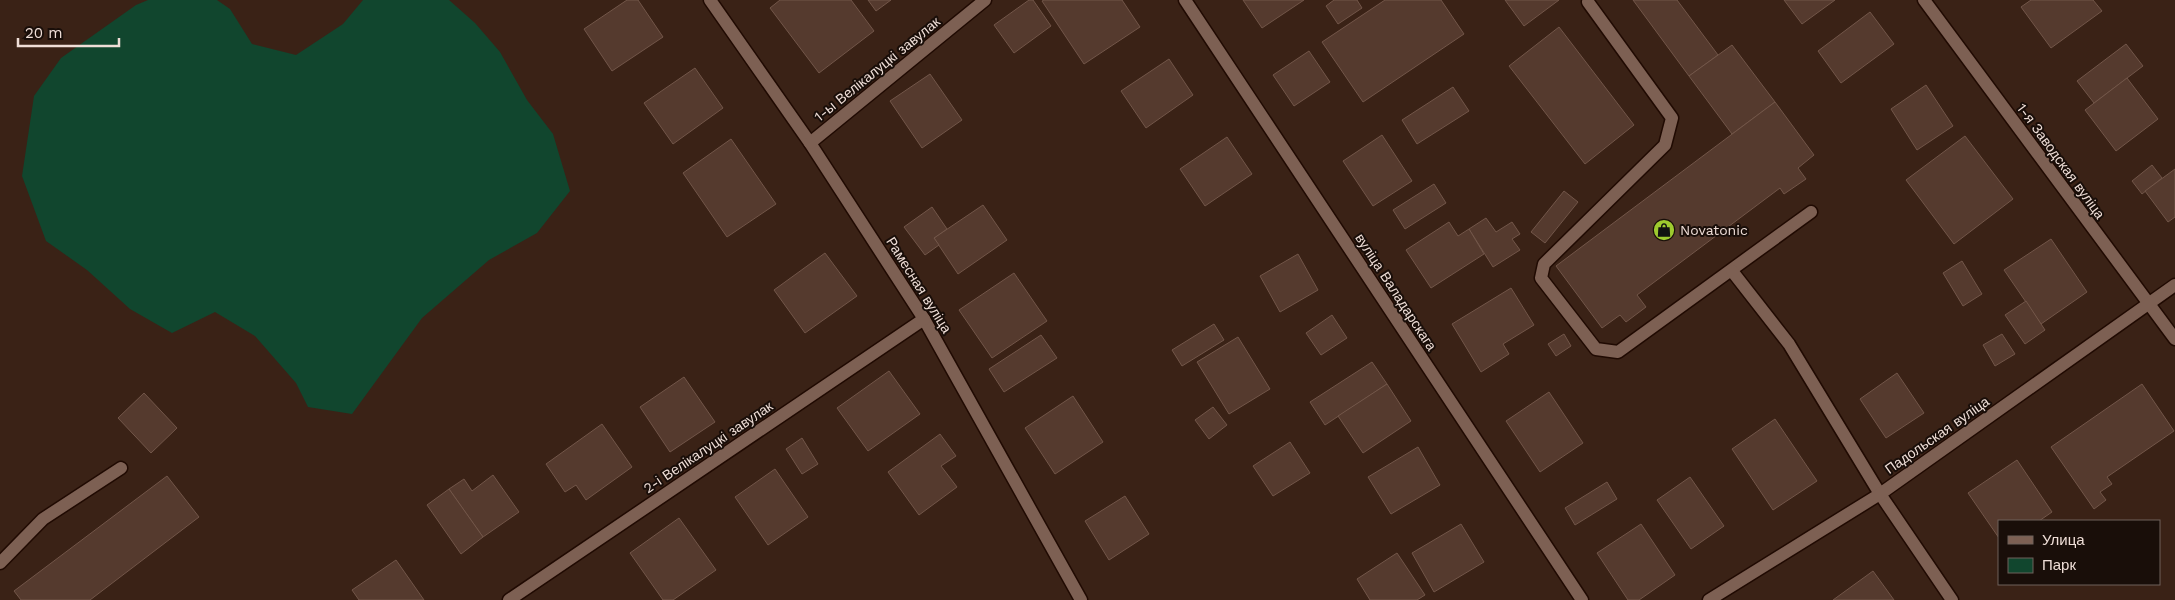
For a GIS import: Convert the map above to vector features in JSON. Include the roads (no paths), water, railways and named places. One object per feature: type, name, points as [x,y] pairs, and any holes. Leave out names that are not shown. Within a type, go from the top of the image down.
[{"type":"street","name":"Рамесная вуліца","points":[[710,0],[810,143],[924,319],[1082,600]]},
{"type":"street","name":"1-ы Велікалуцкі завулак","points":[[810,143],[986,0]]},
{"type":"street","name":"вуліца Валадарскага","points":[[1186,0],[1582,600]]},
{"type":"street","name":"1-я Заводская вуліца","points":[[1924,0],[2175,339]]},
{"type":"street","points":[[1588,2],[1672,118],[1666,145],[1544,264],[1541,278],[1596,349],[1618,352],[1811,212]]},
{"type":"street","points":[[1732,270],[1789,344],[1880,494],[1952,600]]},
{"type":"street","name":"Падольская вуліца","points":[[1709,600],[1880,494],[2175,285]]},
{"type":"street","name":"2-і Велікалуцкі завулак","points":[[509,600],[924,319]]},
{"type":"street","points":[[0,563],[43,519],[121,468]]},
{"type":"place","name":"Novatonic","points":[[1664,230]]}]
